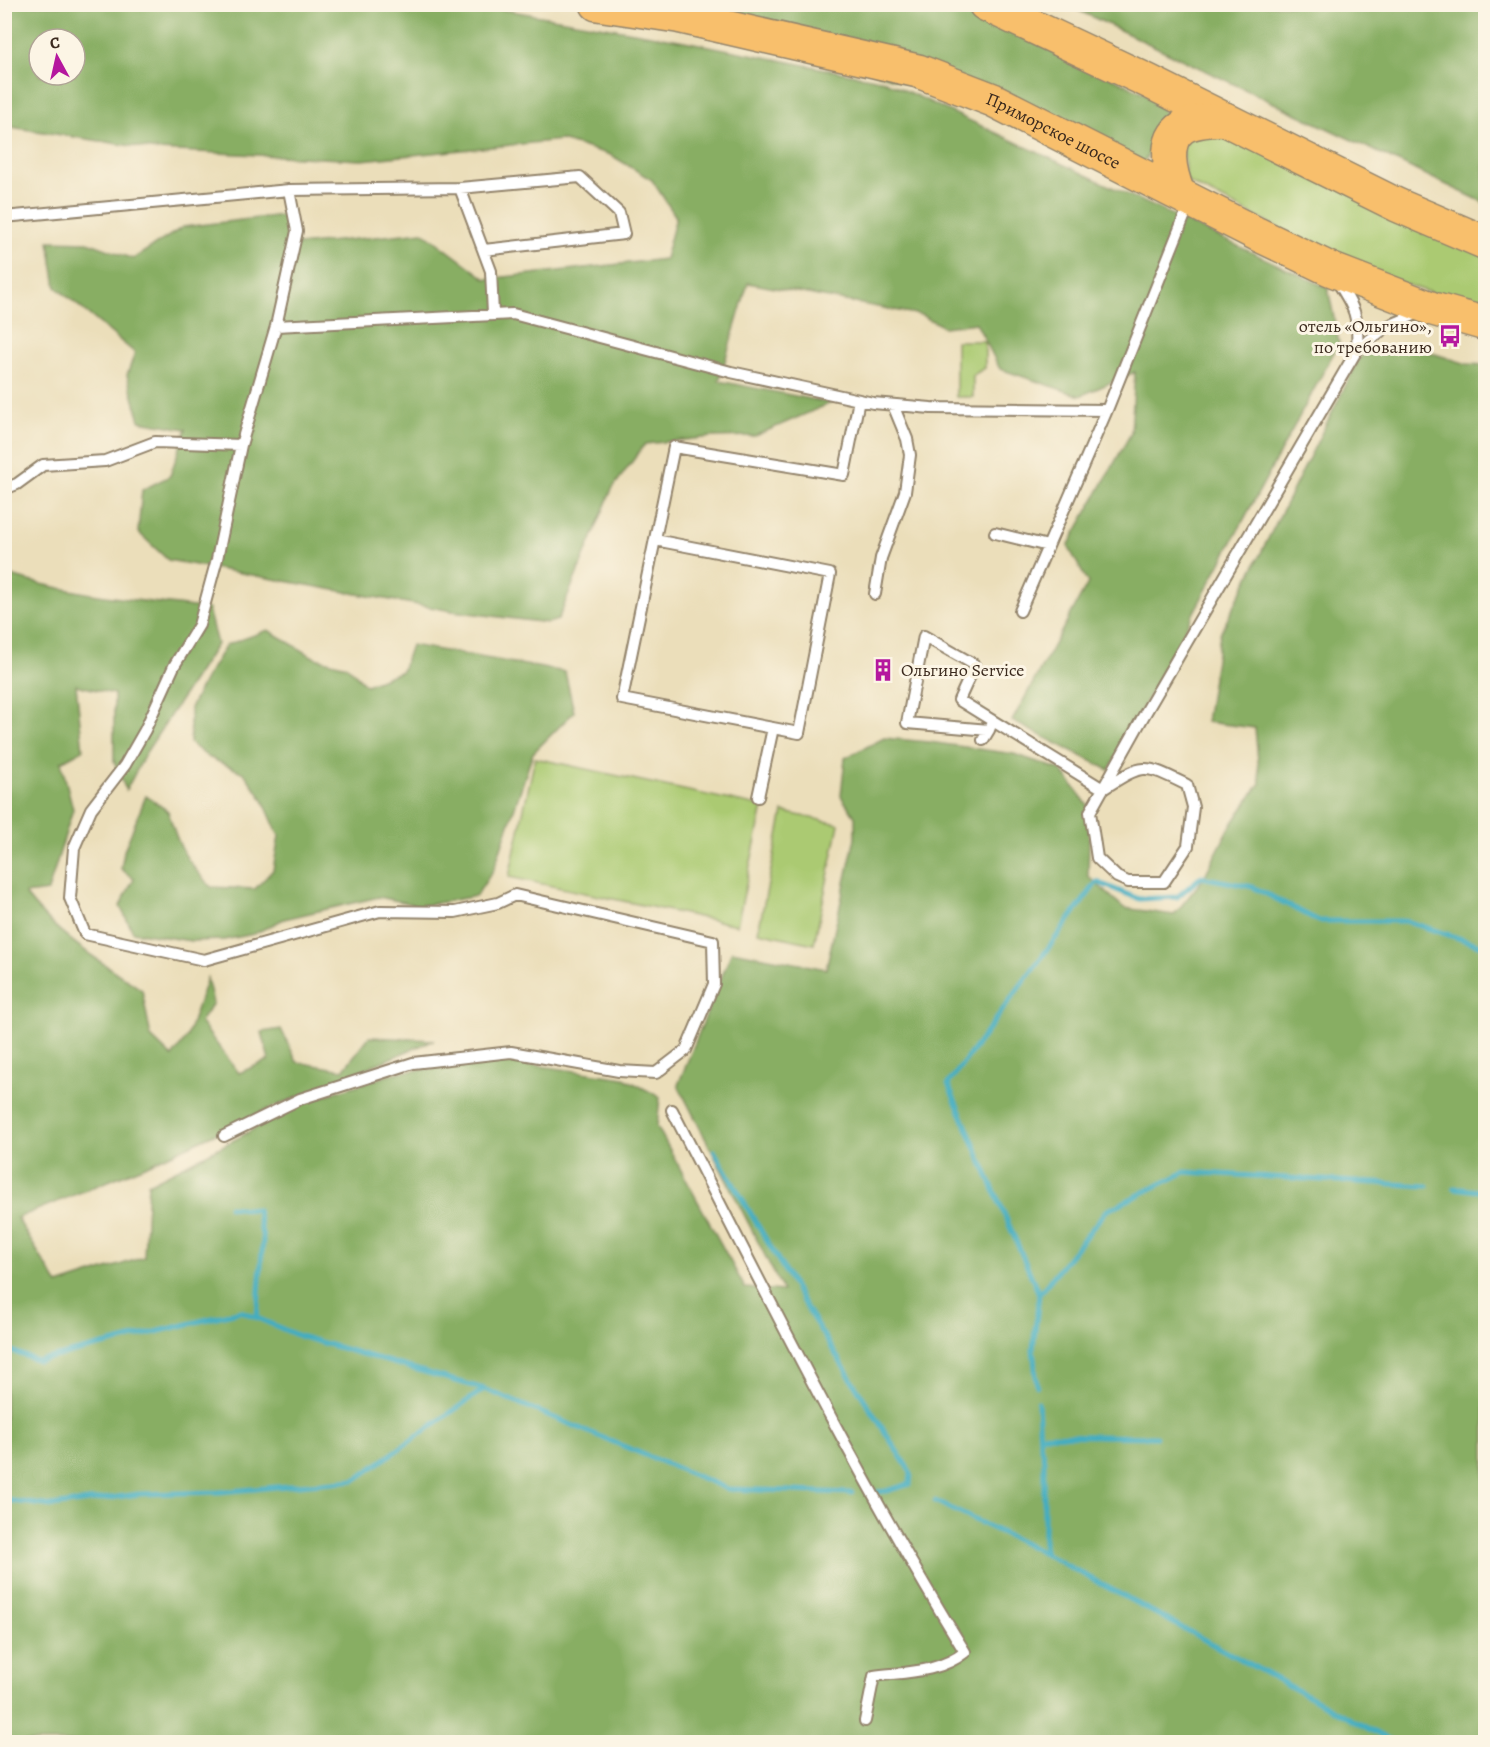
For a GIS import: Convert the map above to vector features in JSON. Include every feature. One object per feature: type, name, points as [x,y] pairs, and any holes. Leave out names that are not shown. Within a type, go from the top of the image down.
[{"type":"main road","name":"Приморское шоссе","points":[[597,4],[677,16],[918,71],[993,100],[1330,269],[1433,309],[1485,324]]},
{"type":"main road","points":[[985,4],[1225,119],[1397,205],[1485,243]]},
{"type":"main road","points":[[1185,197],[1170,165],[1173,139],[1180,129],[1190,124],[1225,119]]},
{"type":"lane","points":[[4,217],[289,190],[460,188],[580,177],[619,213],[624,234],[484,250]]},
{"type":"lane","points":[[460,188],[491,271],[493,314]]},
{"type":"lane","points":[[224,1136],[300,1099],[413,1063],[511,1052],[619,1071],[656,1072],[686,1050],[714,984],[713,941],[515,895],[498,903],[454,912],[380,911],[204,960],[85,934],[69,898],[74,848],[91,809],[125,765],[145,730],[174,666],[199,625],[217,559],[241,445],[276,326],[297,231],[289,190]]},
{"type":"lane","points":[[1020,611],[1107,410],[1185,197]]},
{"type":"lane","points":[[1330,269],[1353,306],[1359,327],[1358,350]]},
{"type":"lane","points":[[1103,789],[1134,769],[1156,769],[1187,785],[1192,807],[1188,846],[1164,882],[1128,882],[1118,877],[1097,858],[1090,812],[1103,789],[1358,350],[1386,327],[1407,317],[1433,309]]},
{"type":"lane","points":[[276,326],[513,314],[731,372],[859,400],[931,408],[1107,410]]},
{"type":"lane","points":[[655,540],[830,574],[799,734],[622,699],[674,447],[844,475],[859,400]]},
{"type":"lane","points":[[875,594],[881,558],[905,492],[910,455],[907,439],[893,405]]},
{"type":"lane","points":[[4,489],[18,484],[43,465],[105,461],[154,442],[241,445]]},
{"type":"lane","points":[[995,533],[1048,546]]},
{"type":"lane","points":[[990,726],[907,723],[924,636],[975,665],[959,700],[990,726],[1103,789]]},
{"type":"lane","points":[[983,740],[990,726]]},
{"type":"lane","points":[[758,797],[773,728]]},
{"type":"lane","points":[[672,1110],[906,1557],[964,1652],[953,1661],[936,1668],[874,1676],[865,1721]]},
{"type":"green space","points":[[4,5],[476,5],[674,39],[885,81],[1328,288],[1339,343],[1109,770],[1012,721],[1088,583],[1068,546],[1131,433],[1135,372],[1080,396],[1000,369],[976,323],[944,327],[921,315],[748,283],[719,381],[831,403],[755,436],[712,437],[645,444],[612,489],[558,620],[548,623],[452,611],[168,560],[138,532],[142,490],[170,476],[186,429],[140,421],[127,375],[135,353],[56,287],[49,241],[88,242],[133,259],[183,227],[283,215],[299,245],[423,232],[486,279],[665,259],[676,217],[652,180],[611,155],[561,140],[362,160],[157,150],[5,126]]},
{"type":"green space","points":[[679,5],[951,5],[1006,27],[1155,98],[1167,116],[1156,142],[1142,165]]},
{"type":"green space","points":[[1067,5],[1485,5],[1485,203]]},
{"type":"green space","points":[[1218,131],[1485,256],[1485,307],[1407,285],[1369,270],[1186,181],[1183,146],[1189,138]]},
{"type":"green space","points":[[956,341],[985,341],[985,368],[973,375],[973,397],[956,397]]},
{"type":"green space","points":[[1403,344],[1467,364],[1485,365],[1485,1742],[5,1742],[5,574],[80,592],[208,609],[217,644],[147,751],[126,790],[114,762],[114,694],[76,685],[83,750],[61,762],[73,809],[48,891],[25,894],[64,935],[142,990],[151,1037],[172,1057],[187,1037],[207,978],[213,1003],[200,1022],[239,1073],[269,1060],[262,1032],[281,1029],[297,1062],[343,1070],[369,1037],[434,1040],[257,1114],[143,1167],[17,1218],[58,1285],[144,1257],[148,1184],[240,1137],[297,1104],[399,1072],[506,1061],[624,1078],[660,1097],[657,1126],[745,1288],[783,1291],[678,1085],[732,951],[826,969],[855,838],[855,817],[841,796],[845,758],[884,738],[1014,754],[1061,770],[1090,808],[1088,876],[1124,908],[1174,915],[1203,879],[1230,827],[1260,783],[1255,728],[1206,722],[1220,634],[1360,357]]},
{"type":"green space","points":[[268,630],[315,658],[347,666],[366,685],[402,671],[411,645],[565,672],[574,712],[533,753],[494,869],[476,896],[421,906],[379,897],[284,919],[254,934],[224,940],[191,941],[133,932],[120,906],[134,879],[121,869],[124,851],[146,796],[168,811],[175,834],[184,852],[211,887],[255,889],[273,870],[279,836],[262,798],[244,773],[208,757],[190,743],[190,708],[226,645]]},
{"type":"green space","points":[[535,758],[763,807],[737,925],[509,877]]},
{"type":"green space","points":[[783,812],[839,824],[814,944],[758,932]]},
{"type":"waterway","points":[[1037,1386],[1033,1349],[1039,1294],[948,1084],[1097,882],[1139,899],[1177,897],[1201,877],[1253,887],[1319,921],[1406,921],[1486,947]]},
{"type":"waterway","points":[[714,1151],[810,1314],[911,1473],[910,1484],[877,1492]]},
{"type":"waterway","points":[[1039,1294],[1106,1211],[1185,1172],[1427,1186]]},
{"type":"waterway","points":[[1454,1188],[1486,1192]]},
{"type":"waterway","points":[[229,1207],[257,1210],[263,1239],[257,1318]]},
{"type":"waterway","points":[[4,1348],[38,1361],[241,1311],[299,1336],[484,1389],[728,1489],[852,1493]]},
{"type":"waterway","points":[[4,1500],[52,1506],[139,1494],[219,1492],[355,1480],[484,1389]]},
{"type":"waterway","points":[[1038,1402],[1040,1443],[1044,1460],[1044,1553],[1393,1742]]},
{"type":"waterway","points":[[1040,1435],[1156,1437]]},
{"type":"waterway","points":[[935,1501],[1044,1553]]},
{"type":"place","name":"отель «Ольгино», по требованию","points":[[1450,336]]},
{"type":"place","name":"Ольгино Service","points":[[883,670]]}]
